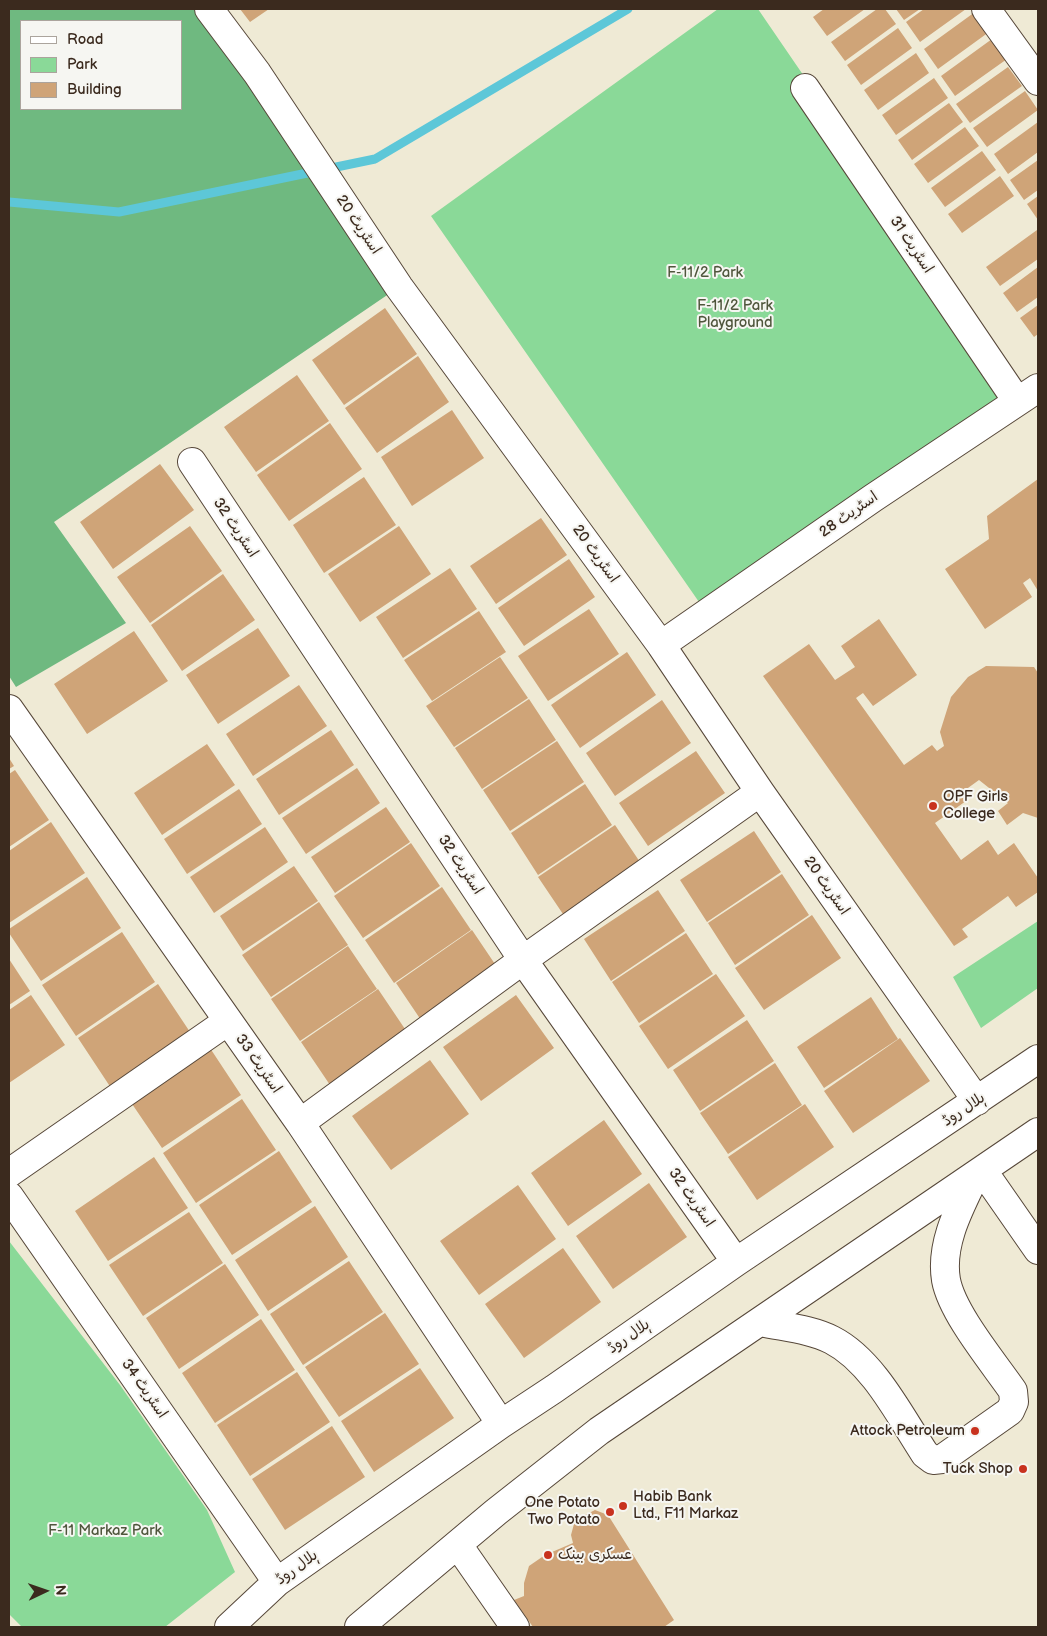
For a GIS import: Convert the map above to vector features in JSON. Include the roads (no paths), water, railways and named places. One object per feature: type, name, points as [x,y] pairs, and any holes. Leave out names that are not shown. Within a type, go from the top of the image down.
[{"type":"street","name":"اسٹریٹ 20","points":[[209,9],[257,73],[405,294],[661,644],[760,792],[977,1101]]},
{"type":"street","points":[[986,9],[1038,81]]},
{"type":"street","name":"اسٹریٹ 31","points":[[805,88],[1028,394]]},
{"type":"street","name":"اسٹریٹ 28","points":[[661,644],[865,503],[1028,394]]},
{"type":"street","name":"اسٹریٹ 32","points":[[192,462],[523,960],[736,1262]]},
{"type":"street","name":"اسٹریٹ 33","points":[[9,709],[300,1123],[501,1424]]},
{"type":"street","points":[[300,1123],[523,960],[760,792]]},
{"type":"street","points":[[9,1173],[228,1021]]},
{"type":"street","name":"ہلال روڈ","points":[[229,1627],[277,1582],[501,1424],[736,1262],[1038,1059]]},
{"type":"street","points":[[359,1627],[598,1431],[979,1174],[1034,1143]]},
{"type":"street","points":[[979,1174],[1038,1250]]},
{"type":"street","points":[[761,1322],[830,1339],[852,1354],[870,1372],[925,1454],[933,1460],[942,1459],[1010,1411],[1014,1402],[1012,1391],[960,1312],[946,1280],[948,1247],[954,1218],[979,1174]]},
{"type":"street","name":"اسٹریٹ 34","points":[[9,1196],[277,1582]]},
{"type":"street","points":[[458,1546],[515,1627]]},
{"type":"waterway","points":[[9,202],[119,212],[375,159],[628,9]]},
{"type":"place","name":"OPF Girls College","points":[[933,806]]},
{"type":"place","name":"Attock Petroleum","points":[[975,1431]]},
{"type":"place","name":"Tuck Shop","points":[[1023,1469]]},
{"type":"place","name":"Habib Bank Ltd., F11 Markaz","points":[[623,1506]]},
{"type":"place","name":"One Potato Two Potato","points":[[610,1512]]},
{"type":"place","name":"عسکری بینک","points":[[548,1555]]},
{"type":"park label","name":"F-11/2 Park","points":[[705,273]]},
{"type":"park label","name":"F-11/2 Park Playground","points":[[735,314]]},
{"type":"park label","name":"F-11 Markaz Park","points":[[105,1531]]}]
